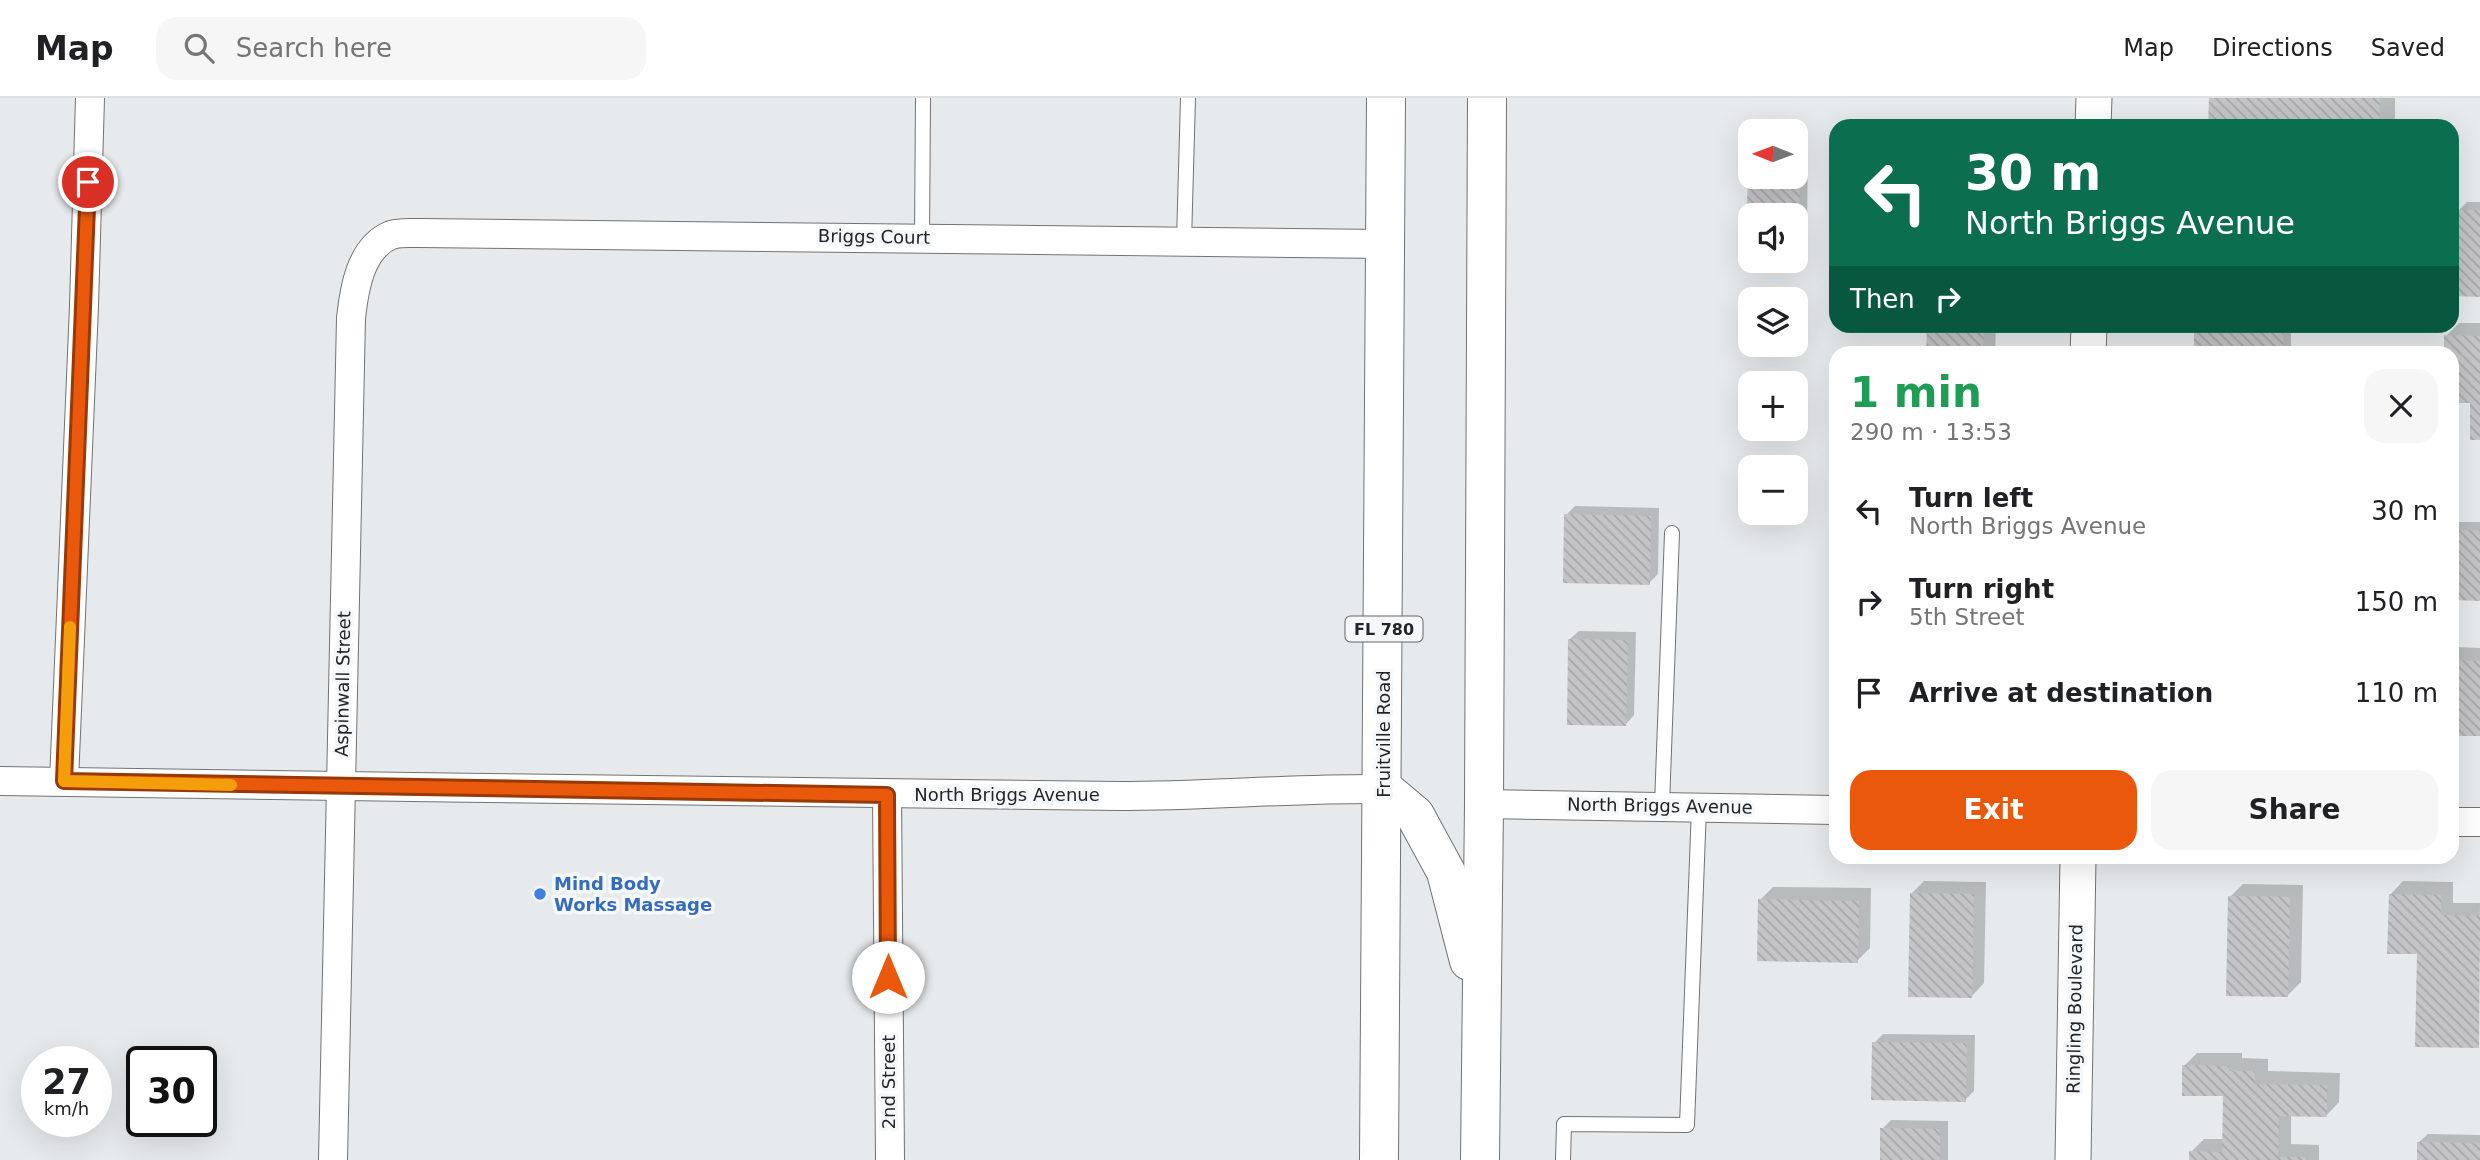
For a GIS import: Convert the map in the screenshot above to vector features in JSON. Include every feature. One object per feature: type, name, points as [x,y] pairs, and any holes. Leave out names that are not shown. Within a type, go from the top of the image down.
[{"type":"main road","name":"Fruitville Road","points":[[1379,1160],[1384,789],[1387,98]]},
{"type":"main road","points":[[1480,1160],[1487,98]]},
{"type":"main road","points":[[1384,789],[1415,815],[1446,872],[1482,1010]]},
{"type":"street","points":[[64,781],[90,98]]},
{"type":"street","points":[[2093,119],[2094,98]]},
{"type":"street","name":"Briggs Court","points":[[371,254],[391,236],[405,233],[1385,244]]},
{"type":"street","name":"Aspinwall Street","points":[[333,1160],[351,318],[357,280],[371,254]]},
{"type":"street","name":"North Briggs Avenue","points":[[0,781],[887,795],[1149,796],[1326,788],[1384,789]]},
{"type":"street","name":"2nd Street","points":[[887,795],[890,1160]]},
{"type":"street","name":"North Briggs Avenue","points":[[1484,804],[1829,810]]},
{"type":"street","points":[[2459,822],[2480,822]]},
{"type":"street","name":"Ringling Boulevard","points":[[2073,1160],[2078,864]]},
{"type":"lane","points":[[922,238],[923,98]]},
{"type":"lane","points":[[1184,241],[1188,98]]},
{"type":"lane","points":[[1662,805],[1672,533]]},
{"type":"lane","points":[[1563,1160],[1564,1124],[1687,1125],[1699,807]]},
{"type":"building","points":[[2209,98],[2380,98],[2379,119],[2208,119]]},
{"type":"building","points":[[1747,189],[1800,189],[1799,203],[1747,203]]},
{"type":"building","points":[[2459,210],[2480,210],[2480,297],[2459,296]]},
{"type":"building","points":[[1927,333],[1984,333],[1983,346],[1926,346]]},
{"type":"building","points":[[2194,333],[2283,333],[2283,346],[2194,346]]},
{"type":"building","points":[[2444,335],[2480,336],[2480,440],[2470,440],[2470,403],[2459,403],[2459,346],[2444,346]]},
{"type":"building","points":[[1564,514],[1651,516],[1650,585],[1563,583]]},
{"type":"building","points":[[2459,530],[2480,530],[2480,601],[2459,600]]},
{"type":"building","points":[[1568,639],[1628,640],[1626,726],[1567,725]]},
{"type":"building","points":[[2459,660],[2480,661],[2480,736],[2459,736]]},
{"type":"building","points":[[1910,893],[1974,894],[1972,998],[1908,997]]},
{"type":"building","points":[[2389,894],[2441,895],[2441,915],[2480,916],[2479,1048],[2415,1047],[2417,954],[2387,954]]},
{"type":"building","points":[[2228,896],[2290,897],[2288,997],[2226,996]]},
{"type":"building","points":[[1758,899],[1859,901],[1858,963],[1757,961]]},
{"type":"building","points":[[1872,1042],[1967,1043],[1966,1102],[1871,1100]]},
{"type":"building","points":[[2182,1065],[2229,1066],[2229,1071],[2255,1071],[2255,1084],[2327,1085],[2327,1117],[2279,1116],[2278,1157],[2306,1157],[2306,1160],[2189,1160],[2189,1151],[2222,1152],[2223,1096],[2182,1096]]},
{"type":"building","points":[[1880,1128],[1940,1129],[1940,1160],[1880,1160]]},
{"type":"building","points":[[2417,1142],[2480,1143],[2480,1160],[2417,1160]]},
{"type":"slow traffic","points":[[70,627],[64,781],[231,785]]},
{"type":"place","name":"Mind Body Works Massage","points":[[540,894]]},
{"type":"route","points":[[88,182],[64,781],[887,795],[888,977]]}]
